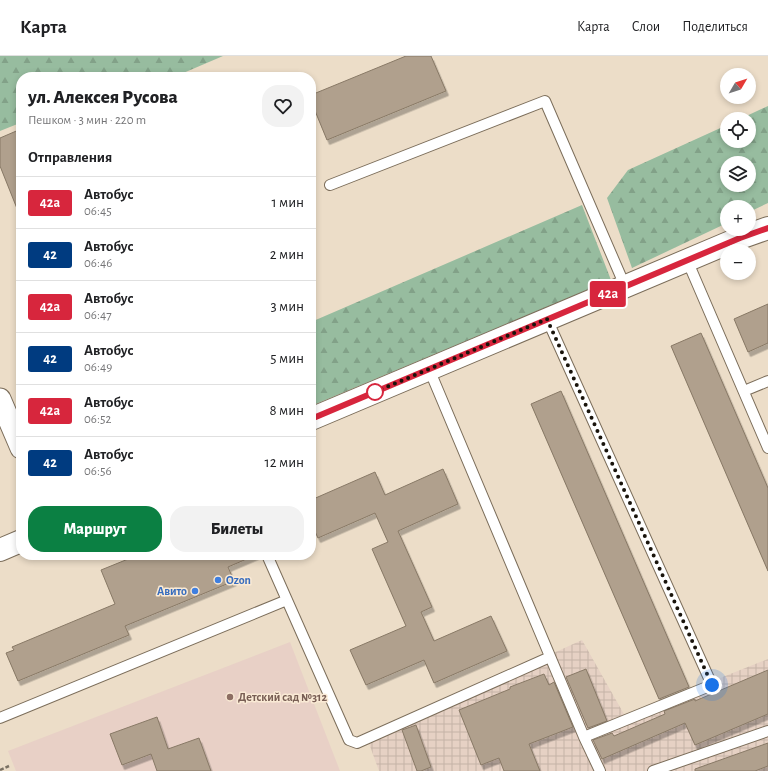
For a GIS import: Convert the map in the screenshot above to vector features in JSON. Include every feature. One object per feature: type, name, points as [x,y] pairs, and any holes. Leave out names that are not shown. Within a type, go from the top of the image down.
[{"type":"street","points":[[316,417],[687,260],[768,228]]},
{"type":"street","points":[[0,398],[16,436]]},
{"type":"street","points":[[0,550],[16,543]]},
{"type":"lane","points":[[330,185],[545,101],[625,286]]},
{"type":"lane","points":[[687,260],[768,448]]},
{"type":"lane","points":[[547,319],[712,685],[584,737]]},
{"type":"lane","points":[[429,369],[584,737],[600,771]]},
{"type":"lane","points":[[744,391],[768,382]]},
{"type":"lane","points":[[269,560],[349,740],[357,743],[550,657]]},
{"type":"lane","points":[[0,718],[287,600]]},
{"type":"lane","points":[[653,771],[768,731]]},
{"type":"path","points":[[0,770],[9,766]]},
{"type":"shaded area","points":[[582,640],[625,716],[768,659],[768,771],[379,771],[367,738]]},
{"type":"shaded area","name":"Детский сад №312","points":[[290,642],[340,771],[16,771],[8,751]]},
{"type":"green space","points":[[0,56],[223,56],[186,72],[16,72],[16,125],[0,131]]},
{"type":"green space","points":[[768,106],[768,203],[756,209],[756,200],[720,200],[720,226],[632,268],[607,198],[628,170],[720,128],[720,148],[756,148],[755,112]]},
{"type":"green space","points":[[582,205],[611,280],[316,404],[316,320]]},
{"type":"building","points":[[406,56],[431,56],[446,91],[327,140],[316,113],[316,93]]},
{"type":"building","points":[[16,131],[16,206],[0,166],[0,138]]},
{"type":"building","points":[[768,304],[768,343],[748,352],[734,319]]},
{"type":"building","points":[[701,333],[768,488],[768,571],[671,346]]},
{"type":"building","points":[[561,391],[689,687],[659,699],[531,404]]},
{"type":"building","points":[[443,469],[458,504],[398,531],[432,607],[421,612],[434,641],[491,616],[507,651],[434,683],[424,660],[366,685],[350,650],[406,626],[372,549],[388,542],[375,513],[318,538],[316,534],[316,498],[375,472],[385,495]]},
{"type":"building","points":[[126,560],[244,560],[228,567],[234,581],[125,626],[129,635],[18,681],[6,653],[14,650],[12,647],[115,604],[101,570]]},
{"type":"building","points":[[586,669],[607,721],[588,728],[566,677]]},
{"type":"building","points":[[768,670],[768,714],[695,745],[685,723],[602,759],[593,740],[612,733],[614,736],[665,714],[664,711],[695,699],[695,701]]},
{"type":"building","points":[[544,674],[549,685],[554,682],[573,727],[529,744],[540,771],[504,771],[499,758],[481,765],[459,710],[510,689],[510,687]]},
{"type":"building","points":[[157,717],[168,749],[199,738],[211,771],[157,771],[151,754],[122,765],[110,734]]},
{"type":"building","points":[[416,725],[431,767],[421,771],[417,771],[402,730]]},
{"type":"building","points":[[768,743],[768,766],[755,771],[695,771],[695,769]]},
{"type":"bus line","name":"42a","points":[[316,417],[740,238],[768,228]]},
{"type":"place","name":"Ozon","points":[[218,580]]},
{"type":"place","name":"Авито","points":[[195,591]]},
{"type":"place","name":"Детский сад №312","points":[[230,697]]},
{"type":"route","points":[[375,392],[547,319],[712,685]]}]
